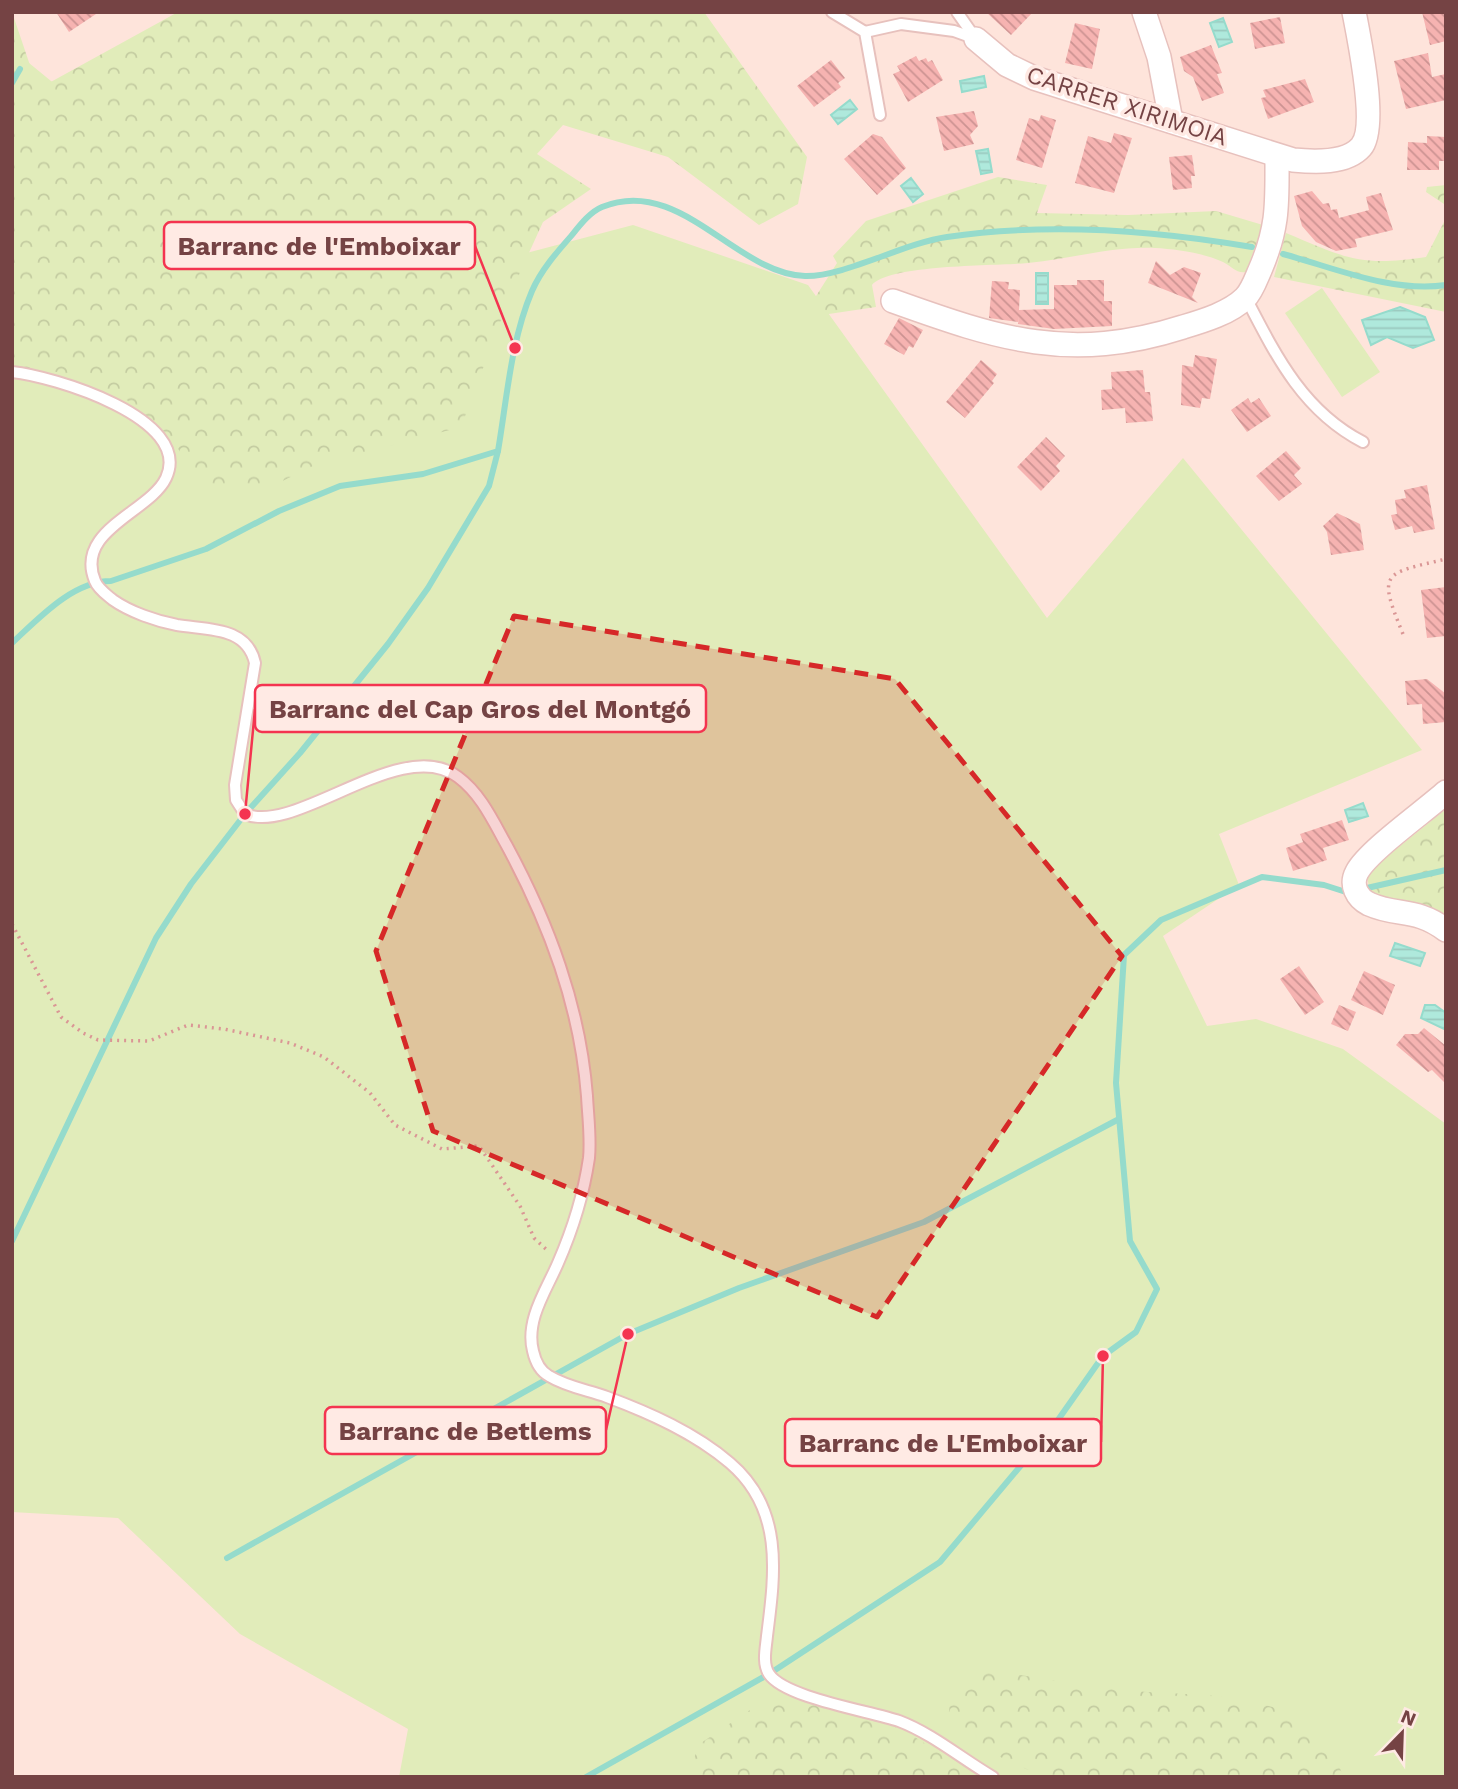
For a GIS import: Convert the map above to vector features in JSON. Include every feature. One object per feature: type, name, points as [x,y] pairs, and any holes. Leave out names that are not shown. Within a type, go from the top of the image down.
[{"type":"street","points":[[1144,12],[1161,68],[1171,121]]},
{"type":"street","name":"CARRER XIRIMOIA","points":[[976,38],[1007,65],[1026,75],[1277,156],[1293,160],[1324,161],[1346,156],[1364,144],[1367,136],[1368,110],[1354,12]]},
{"type":"street","points":[[893,301],[982,333],[1028,343],[1071,345],[1123,341],[1172,331],[1218,314],[1246,298],[1258,276],[1276,224],[1277,156]]},
{"type":"street","points":[[1446,792],[1361,866],[1354,884],[1355,891],[1366,902],[1421,915],[1446,930]]},
{"type":"lane","points":[[832,12],[865,32],[901,24],[954,31],[976,38]]},
{"type":"lane","name":"CARRER XIRIMOIA","points":[[957,12],[976,38]]},
{"type":"lane","points":[[865,32],[880,115]]},
{"type":"lane","points":[[1246,298],[1298,389],[1329,421],[1363,442]]},
{"type":"lane","points":[[12,372],[58,382],[99,397],[142,419],[158,433],[169,460],[166,478],[151,495],[120,518],[96,545],[94,581],[124,608],[175,624],[211,628],[241,638],[252,649],[255,663],[235,785],[236,800],[245,814],[268,819],[380,776],[419,766],[439,767],[457,775],[484,803],[530,891],[558,959],[579,1027],[585,1067],[589,1158],[559,1262],[536,1312],[532,1350],[540,1368],[546,1375],[566,1385],[652,1415],[697,1440],[742,1474],[762,1502],[770,1526],[774,1574],[765,1651],[765,1664],[769,1674],[781,1684],[807,1696],[911,1726],[993,1777]]},
{"type":"path","points":[[1403,634],[1387,596],[1388,582],[1398,570],[1446,559]]},
{"type":"path","points":[[12,924],[61,1017],[83,1033],[98,1040],[149,1041],[188,1025],[290,1043],[324,1057],[370,1093],[395,1125],[443,1149],[479,1146],[520,1206],[534,1238],[559,1262]]},
{"type":"highlighted area","points":[[514,616],[895,679],[1122,956],[877,1317],[433,1131],[376,951]]},
{"type":"green space","points":[[12,12],[38,89],[178,12],[704,12],[807,157],[798,204],[759,225],[668,157],[563,125],[537,154],[591,189],[543,222],[513,288],[461,427],[313,466],[248,498],[227,485],[200,487],[172,438],[121,395],[57,372],[12,366]]},
{"type":"green space","points":[[12,49],[325,306],[633,225],[808,285],[1047,618],[1183,458],[1422,750],[1219,834],[1239,885],[1163,936],[1207,1026],[1256,1019],[1343,1049],[1446,1124],[1446,1777],[399,1777],[408,1729],[240,1634],[118,1518],[12,1512]]},
{"type":"green space","points":[[998,177],[1047,185],[1037,213],[1128,215],[1216,211],[1263,225],[1246,272],[1189,252],[1155,248],[1123,249],[1028,263],[945,267],[899,273],[882,278],[872,285],[876,307],[822,315],[811,304],[837,263],[833,256],[866,221]]},
{"type":"green space","points":[[1446,185],[1446,210],[1444,204],[1426,192],[1427,187]]},
{"type":"green space","points":[[1446,218],[1446,312],[1274,277],[1286,233],[1353,258],[1403,260],[1426,257]]},
{"type":"green space","points":[[1322,288],[1380,372],[1342,397],[1285,313]]},
{"type":"green space","points":[[1446,809],[1446,917],[1370,893],[1367,876],[1380,862]]},
{"type":"green space","points":[[993,1670],[1100,1687],[1214,1696],[1267,1705],[1312,1729],[1329,1748],[1344,1777],[1051,1777],[1036,1773],[996,1755],[948,1721],[952,1697],[958,1684]]},
{"type":"green space","points":[[778,1691],[904,1730],[976,1777],[689,1777],[698,1745]]},
{"type":"water","points":[[1223,18],[1232,42],[1219,47],[1210,23]]},
{"type":"water","points":[[984,76],[986,87],[962,92],[960,81]]},
{"type":"water","points":[[850,100],[857,109],[838,124],[831,115]]},
{"type":"water","points":[[988,149],[992,172],[981,174],[976,151]]},
{"type":"water","points":[[911,178],[923,194],[913,202],[901,186]]},
{"type":"water","points":[[1036,273],[1048,273],[1048,304],[1036,304]]},
{"type":"water","points":[[1400,307],[1425,317],[1434,340],[1413,348],[1387,337],[1371,345],[1362,320]]},
{"type":"water","points":[[1363,803],[1368,816],[1349,822],[1345,810]]},
{"type":"water","points":[[1395,943],[1425,953],[1420,966],[1390,956]]},
{"type":"water","points":[[1425,1005],[1435,1005],[1446,1013],[1446,1030],[1421,1018]]},
{"type":"building","points":[[56,12],[99,12],[69,32]]},
{"type":"building","points":[[986,12],[1033,12],[1011,35]]},
{"type":"building","points":[[1422,12],[1446,12],[1446,41],[1430,45]]},
{"type":"building","points":[[1280,17],[1285,43],[1255,49],[1250,23]]},
{"type":"building","points":[[1075,23],[1100,29],[1092,69],[1065,63]]},
{"type":"building","points":[[1211,45],[1222,73],[1217,74],[1224,93],[1202,101],[1193,77],[1184,71],[1180,57]]},
{"type":"building","points":[[1428,53],[1432,77],[1446,74],[1446,100],[1406,109],[1394,61]]},
{"type":"building","points":[[916,56],[919,61],[926,58],[928,62],[932,60],[943,80],[908,102],[893,74],[900,71],[897,66]]},
{"type":"building","points":[[831,60],[845,78],[838,83],[841,87],[814,107],[797,86]]},
{"type":"building","points":[[1305,79],[1314,102],[1268,119],[1261,98],[1266,97],[1263,90]]},
{"type":"building","points":[[974,111],[978,126],[970,135],[974,144],[944,151],[936,117]]},
{"type":"building","points":[[1041,115],[1056,120],[1042,168],[1016,160],[1029,118],[1039,121]]},
{"type":"building","points":[[1114,133],[1132,138],[1114,193],[1075,183],[1088,136],[1111,143]]},
{"type":"building","points":[[873,134],[882,137],[906,168],[877,195],[844,159]]},
{"type":"building","points":[[1427,136],[1446,137],[1446,161],[1439,161],[1439,170],[1407,170],[1408,142],[1427,143]]},
{"type":"building","points":[[1192,155],[1195,176],[1191,176],[1192,188],[1173,190],[1169,157]]},
{"type":"building","points":[[1312,191],[1323,204],[1329,203],[1331,210],[1337,209],[1339,218],[1369,210],[1366,197],[1381,193],[1393,230],[1355,239],[1357,247],[1336,251],[1316,242],[1302,226],[1294,196]]},
{"type":"building","points":[[1156,261],[1170,275],[1184,267],[1201,273],[1192,297],[1198,303],[1148,283]]},
{"type":"building","points":[[1077,280],[1104,280],[1104,301],[1112,301],[1112,326],[1054,329],[1018,324],[1019,316],[1018,322],[989,318],[992,281],[1009,282],[1008,289],[1020,290],[1019,310],[1054,309],[1054,285],[1077,285]]},
{"type":"building","points":[[899,318],[923,330],[913,348],[909,346],[904,355],[884,344]]},
{"type":"building","points":[[1195,355],[1217,359],[1210,399],[1202,398],[1200,408],[1181,405],[1182,365],[1193,367]]},
{"type":"building","points":[[981,360],[997,374],[992,381],[994,383],[965,418],[946,402]]},
{"type":"building","points":[[1143,370],[1145,392],[1150,392],[1153,421],[1126,423],[1125,408],[1102,410],[1101,390],[1112,389],[1111,372]]},
{"type":"building","points":[[1248,398],[1251,403],[1259,398],[1271,416],[1247,432],[1231,410]]},
{"type":"building","points":[[1046,437],[1065,456],[1056,466],[1060,471],[1041,491],[1017,467]]},
{"type":"building","points":[[1286,451],[1301,468],[1294,475],[1302,484],[1279,501],[1256,476]]},
{"type":"building","points":[[1427,485],[1435,529],[1414,533],[1412,526],[1395,530],[1391,515],[1397,514],[1395,500],[1406,498],[1404,490]]},
{"type":"building","points":[[1337,513],[1360,524],[1364,550],[1331,555],[1327,532],[1323,526]]},
{"type":"building","points":[[1446,587],[1446,636],[1427,638],[1421,590]]},
{"type":"building","points":[[1427,679],[1446,694],[1446,722],[1423,724],[1422,704],[1407,705],[1405,681]]},
{"type":"building","points":[[1342,820],[1349,840],[1323,848],[1327,860],[1293,871],[1286,848],[1303,842],[1300,834]]},
{"type":"building","points":[[1299,966],[1324,1002],[1305,1015],[1280,979]]},
{"type":"building","points":[[1364,971],[1395,985],[1383,1015],[1351,1000]]},
{"type":"building","points":[[1339,1005],[1356,1012],[1348,1031],[1331,1024]]},
{"type":"building","points":[[1424,1028],[1446,1046],[1446,1084],[1432,1070],[1428,1072],[1396,1045],[1405,1034],[1418,1034]]},
{"type":"waterway","points":[[12,83],[20,69]]},
{"type":"waterway","points":[[12,643],[57,603],[83,587],[111,581],[206,549],[279,511],[340,486],[423,474],[498,451],[514,349],[532,291],[561,248],[586,219],[602,207],[630,201],[657,204],[682,214],[755,260],[780,271],[805,276],[856,266],[930,240],[985,232],[1062,229],[1139,232],[1252,247]]},
{"type":"waterway","points":[[1283,254],[1343,272],[1405,286],[1446,285]]},
{"type":"waterway","points":[[12,1241],[156,938],[191,884],[245,814],[300,753],[388,644],[428,588],[489,486],[498,451]]},
{"type":"waterway","points":[[1367,888],[1446,870]]},
{"type":"waterway","points":[[586,1777],[769,1674],[940,1562],[1053,1427],[1103,1356],[1136,1332],[1157,1289],[1130,1241],[1116,1083],[1124,955],[1161,920],[1262,877],[1324,885],[1349,893]]},
{"type":"waterway","points":[[227,1558],[628,1334],[739,1288],[924,1222],[1119,1119]]},
{"type":"place","name":"Barranc de l'Emboixar","points":[[515,348]]},
{"type":"place","name":"Barranc del Cap Gros del Montgó","points":[[245,814]]},
{"type":"place","name":"Barranc de Betlems","points":[[628,1334]]},
{"type":"place","name":"Barranc de L'Emboixar","points":[[1103,1356]]}]
